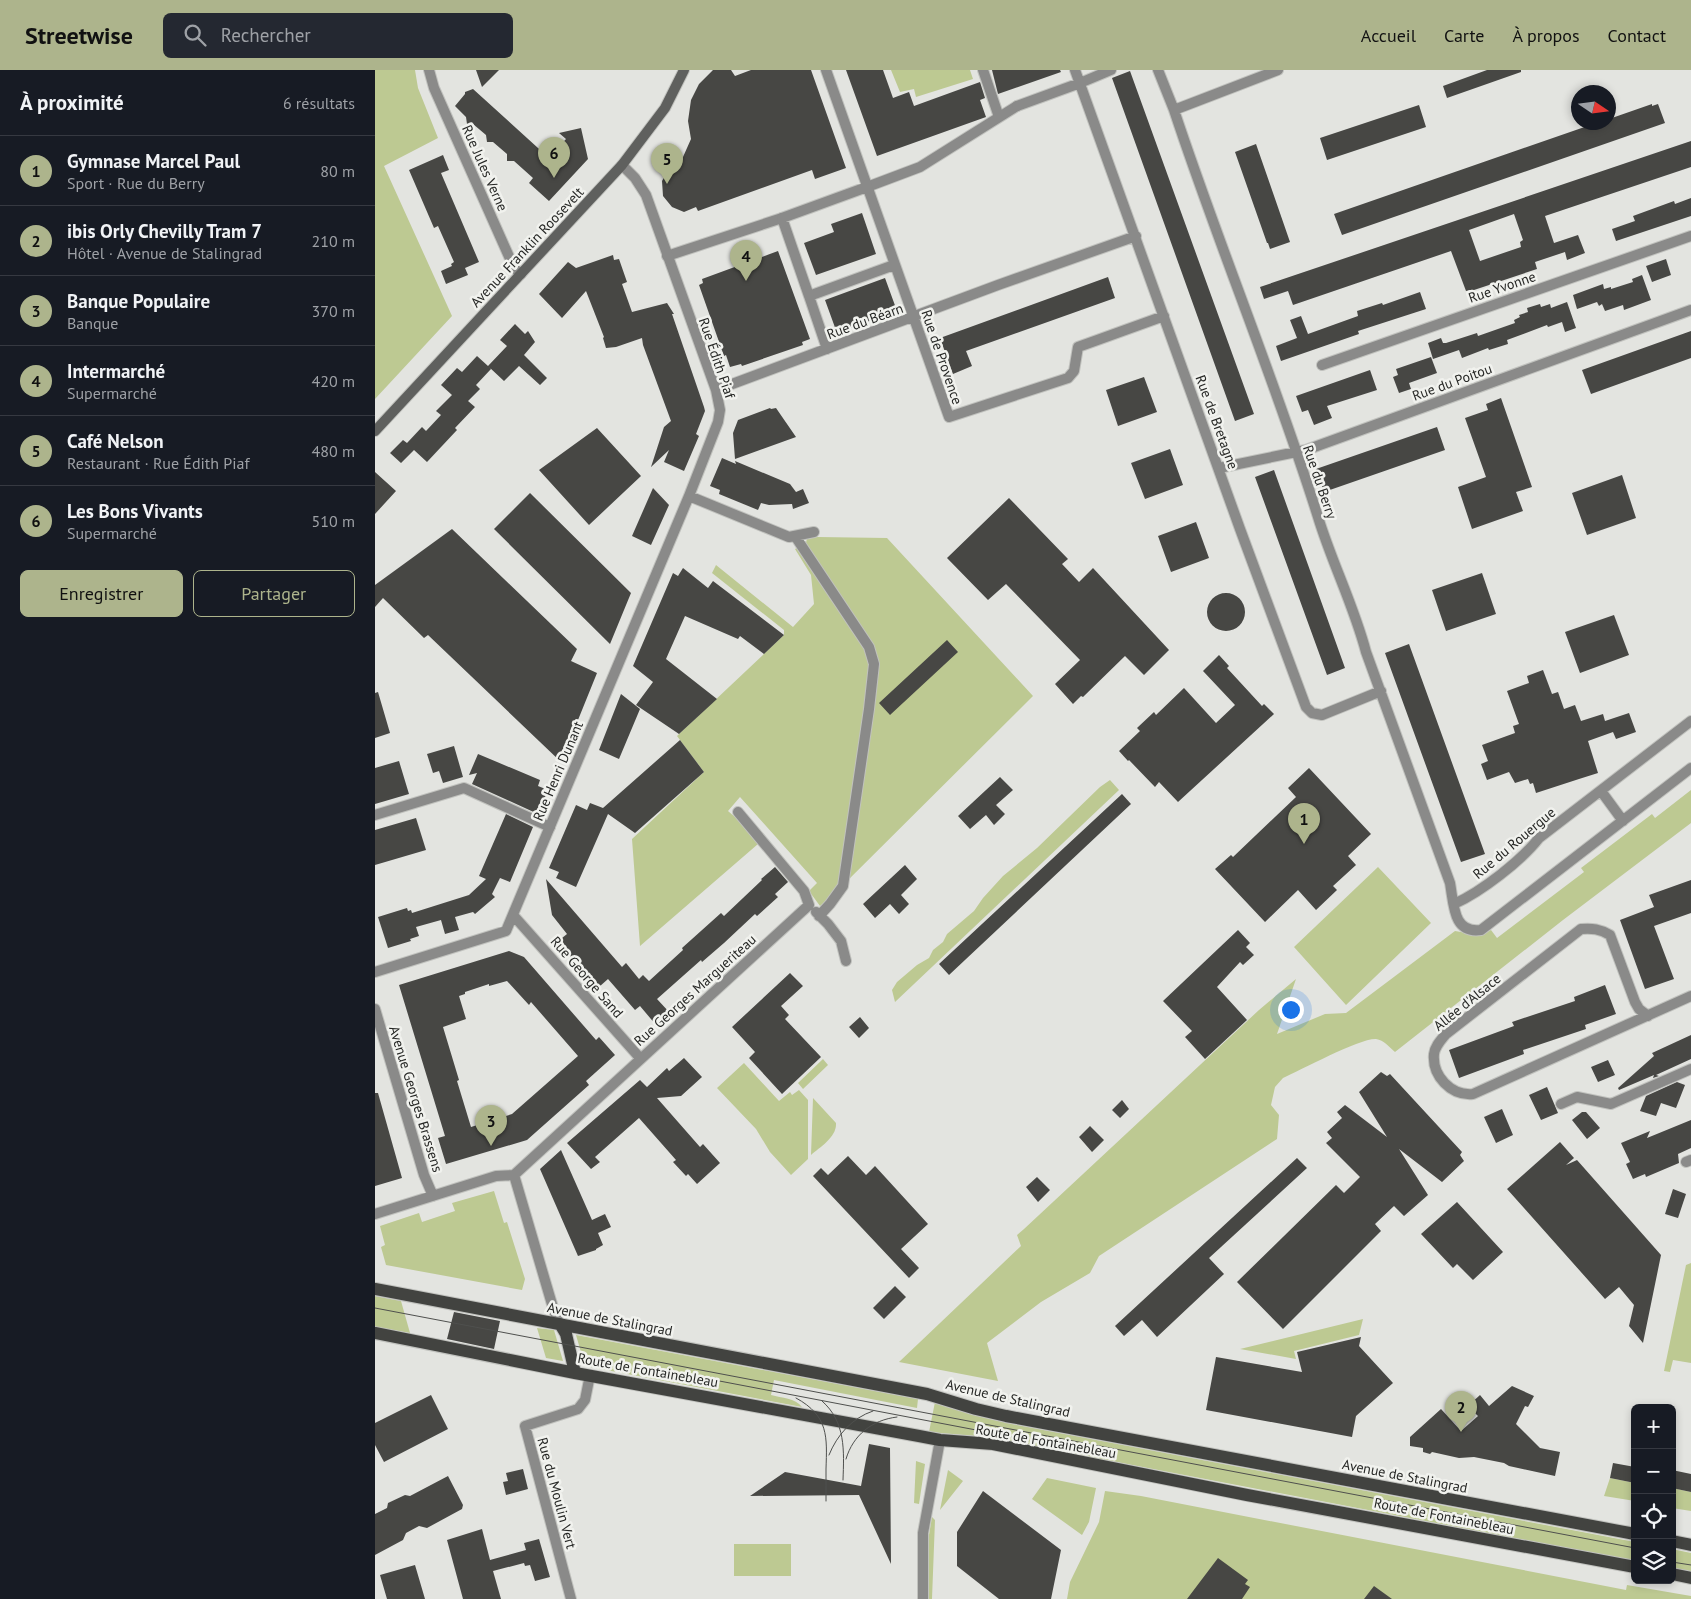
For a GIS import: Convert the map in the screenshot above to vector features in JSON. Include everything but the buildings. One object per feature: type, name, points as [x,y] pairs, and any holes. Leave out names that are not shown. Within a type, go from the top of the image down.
[{"type":"main road","name":"Avenue Franklin Roosevelt","points":[[375,431],[621,165],[665,108],[683,70]]},
{"type":"main road","name":"Avenue de Stalingrad","points":[[375,1289],[927,1394],[1006,1416],[1631,1533]]},
{"type":"main road","points":[[560,1324],[567,1334],[575,1372]]},
{"type":"main road","name":"Route de Fontainebleau","points":[[375,1333],[940,1440],[993,1444],[1631,1566]]},
{"type":"main road","points":[[1676,1542],[1691,1545]]},
{"type":"main road","points":[[1676,1575],[1691,1578]]},
{"type":"street","name":"Rue Jules Verne","points":[[429,70],[434,88],[515,269],[521,274]]},
{"type":"street","name":"Rue de Provence","points":[[826,70],[949,417],[1068,378],[1074,371],[1078,347],[1164,316]]},
{"type":"street","points":[[983,70],[999,118]]},
{"type":"street","name":"Rue de Bretagne","points":[[1075,70],[1306,708],[1312,713],[1322,715],[1381,692]]},
{"type":"street","points":[[667,256],[782,218],[920,167],[1017,106],[1111,70]]},
{"type":"street","name":"Rue du Berry","points":[[1158,70],[1287,424],[1318,517],[1359,626],[1450,883],[1454,904]]},
{"type":"street","points":[[1174,110],[1279,70]]},
{"type":"street","name":"Rue Édith Piaf","points":[[621,165],[635,178],[646,195],[716,390],[720,410],[718,422],[689,496]]},
{"type":"street","points":[[782,218],[827,349]]},
{"type":"street","name":"Rue du Béarn","points":[[716,390],[998,285],[1136,236]]},
{"type":"street","name":"Rue Yvonne","points":[[1322,365],[1691,236]]},
{"type":"street","points":[[809,296],[894,265]]},
{"type":"street","name":"Rue du Poitou","points":[[1219,468],[1306,450],[1691,310]]},
{"type":"street","points":[[689,496],[789,537],[814,532]]},
{"type":"street","name":"Rue Henri Dunant","points":[[375,972],[506,931],[689,496]]},
{"type":"street","points":[[795,536],[869,647],[874,664],[864,747],[843,886],[819,916]]},
{"type":"street","name":"Rue du Rouergue","points":[[1454,904],[1472,895],[1527,853],[1539,838],[1691,721]]},
{"type":"street","points":[[1454,904],[1457,919],[1462,927],[1473,931],[1481,930],[1691,768]]},
{"type":"street","points":[[375,815],[464,788],[550,827]]},
{"type":"street","points":[[1601,791],[1623,820]]},
{"type":"street","points":[[738,812],[804,891],[809,905],[828,924],[841,941],[847,961]]},
{"type":"street","name":"Rue Georges Margueriteau","points":[[513,1175],[809,905]]},
{"type":"street","name":"Rue George Sand","points":[[513,915],[640,1058]]},
{"type":"street","name":"Allée d'Alsace","points":[[1648,1016],[1639,1009],[1635,1002],[1610,935],[1602,930],[1581,929],[1446,1034],[1438,1044],[1435,1054],[1437,1073],[1456,1092],[1464,1095],[1473,1094],[1648,1016],[1691,996]]},
{"type":"street","name":"Avenue Georges Brassens","points":[[375,1008],[424,1175],[433,1196]]},
{"type":"street","points":[[1561,1104],[1577,1097],[1611,1104],[1691,1069]]},
{"type":"street","points":[[375,1214],[496,1176],[513,1175],[554,1311],[560,1324]]},
{"type":"street","name":"Rue du Moulin Vert","points":[[571,1599],[525,1426],[578,1408],[585,1400],[590,1375]]},
{"type":"street","points":[[923,1599],[923,1534],[940,1440]]},
{"type":"green space","points":[[375,70],[415,70],[418,88],[438,138],[384,166],[452,316],[375,399]]},
{"type":"green space","points":[[891,70],[970,70],[973,79],[916,97],[914,89],[900,92]]},
{"type":"green space","points":[[807,538],[887,538],[1033,696],[820,906],[809,891],[817,883],[740,797],[728,811],[744,825],[758,844],[640,946],[632,839],[704,772],[677,736],[784,635],[784,630],[712,573],[716,565],[793,627],[814,604],[811,575],[795,549],[806,543]]},
{"type":"green space","points":[[1110,780],[1119,790],[895,1002],[892,990],[897,982],[917,965],[929,958],[933,950],[943,942],[947,934],[974,911],[1003,876],[1037,848],[1100,787]]},
{"type":"green space","points":[[1691,790],[1691,823],[1563,920],[1395,1052],[1381,1041],[1376,1039],[1368,1040],[1344,1049],[1283,1078],[1275,1087],[1271,1105],[1279,1115],[1277,1139],[1099,1256],[1090,1273],[1041,1302],[987,1343],[998,1381],[899,1362],[1021,1246],[1017,1235],[1259,1010],[1296,979],[1277,1034],[1325,1014],[1346,1013],[1455,931],[1479,935],[1491,930],[1497,938],[1584,872],[1581,868],[1652,814],[1655,818]]},
{"type":"green space","points":[[1378,867],[1431,923],[1346,1005],[1294,947]]},
{"type":"green space","points":[[823,1059],[828,1065],[803,1089],[798,1083]]},
{"type":"green space","points":[[744,1063],[779,1101],[790,1092],[792,1095],[799,1090],[808,1100],[808,1159],[791,1175],[770,1152],[756,1129],[717,1088]]},
{"type":"green space","points":[[813,1098],[836,1123],[836,1128],[831,1137],[811,1155]]},
{"type":"green space","points":[[494,1191],[504,1223],[507,1222],[525,1279],[522,1290],[386,1265],[381,1247],[385,1245],[380,1226],[419,1213],[422,1222],[455,1211],[452,1203]]},
{"type":"green space","points":[[1691,1263],[1691,1363],[1673,1360],[1670,1372],[1664,1371],[1686,1265]]},
{"type":"green space","points":[[375,1296],[401,1301],[410,1333],[375,1327]]},
{"type":"green space","points":[[1363,1319],[1359,1335],[1294,1351],[1296,1359],[1240,1349]]},
{"type":"green space","points":[[537,1328],[554,1330],[563,1361],[546,1358]]},
{"type":"green space","points":[[576,1335],[918,1399],[917,1408],[774,1380],[771,1395],[792,1400],[802,1407],[585,1366]]},
{"type":"green space","points":[[935,1402],[982,1417],[1012,1424],[1631,1541],[1631,1560],[986,1437],[929,1432]]},
{"type":"green space","points":[[916,1461],[925,1464],[919,1504],[914,1503]]},
{"type":"green space","points":[[948,1470],[963,1481],[940,1510]]},
{"type":"green space","points":[[1047,1478],[1096,1488],[1089,1522],[1082,1535],[1032,1499]]},
{"type":"green space","points":[[1610,1478],[1631,1482],[1631,1500],[1604,1496]]},
{"type":"green space","points":[[1676,1489],[1691,1492],[1691,1511],[1676,1509]]},
{"type":"green space","points":[[1105,1491],[1141,1496],[1626,1590],[1627,1585],[1691,1596],[1691,1599],[1067,1599],[1070,1582],[1099,1522]]},
{"type":"green space","points":[[932,1517],[935,1520],[932,1599],[929,1599],[929,1535]]},
{"type":"green space","points":[[734,1544],[791,1544],[791,1576],[734,1576]]},
{"type":"green space","points":[[1676,1550],[1691,1553],[1691,1572],[1676,1569]]},
{"type":"tram line","points":[[375,1308],[1631,1547]]},
{"type":"tram line","points":[[667,1371],[1018,1438]]},
{"type":"tram line","points":[[796,1398],[815,1412],[824,1428],[826,1437],[826,1501]]},
{"type":"tram line","points":[[822,1401],[836,1418],[842,1438],[844,1458],[843,1480]]},
{"type":"tram line","points":[[829,1455],[836,1441],[846,1428],[858,1418],[873,1411]]},
{"type":"tram line","points":[[846,1459],[853,1443],[865,1430],[879,1421],[897,1417]]},
{"type":"tram line","points":[[1676,1563],[1691,1565]]},
{"type":"place","name":"Les Bons Vivants","points":[[554,178]]},
{"type":"place","name":"Café Nelson","points":[[667,184]]},
{"type":"place","name":"Intermarché","points":[[746,281]]},
{"type":"place","name":"Gymnase Marcel Paul","points":[[1304,844]]},
{"type":"place","name":"Banque Populaire","points":[[491,1146]]},
{"type":"place","name":"ibis Orly Chevilly Tram 7","points":[[1461,1432]]}]
